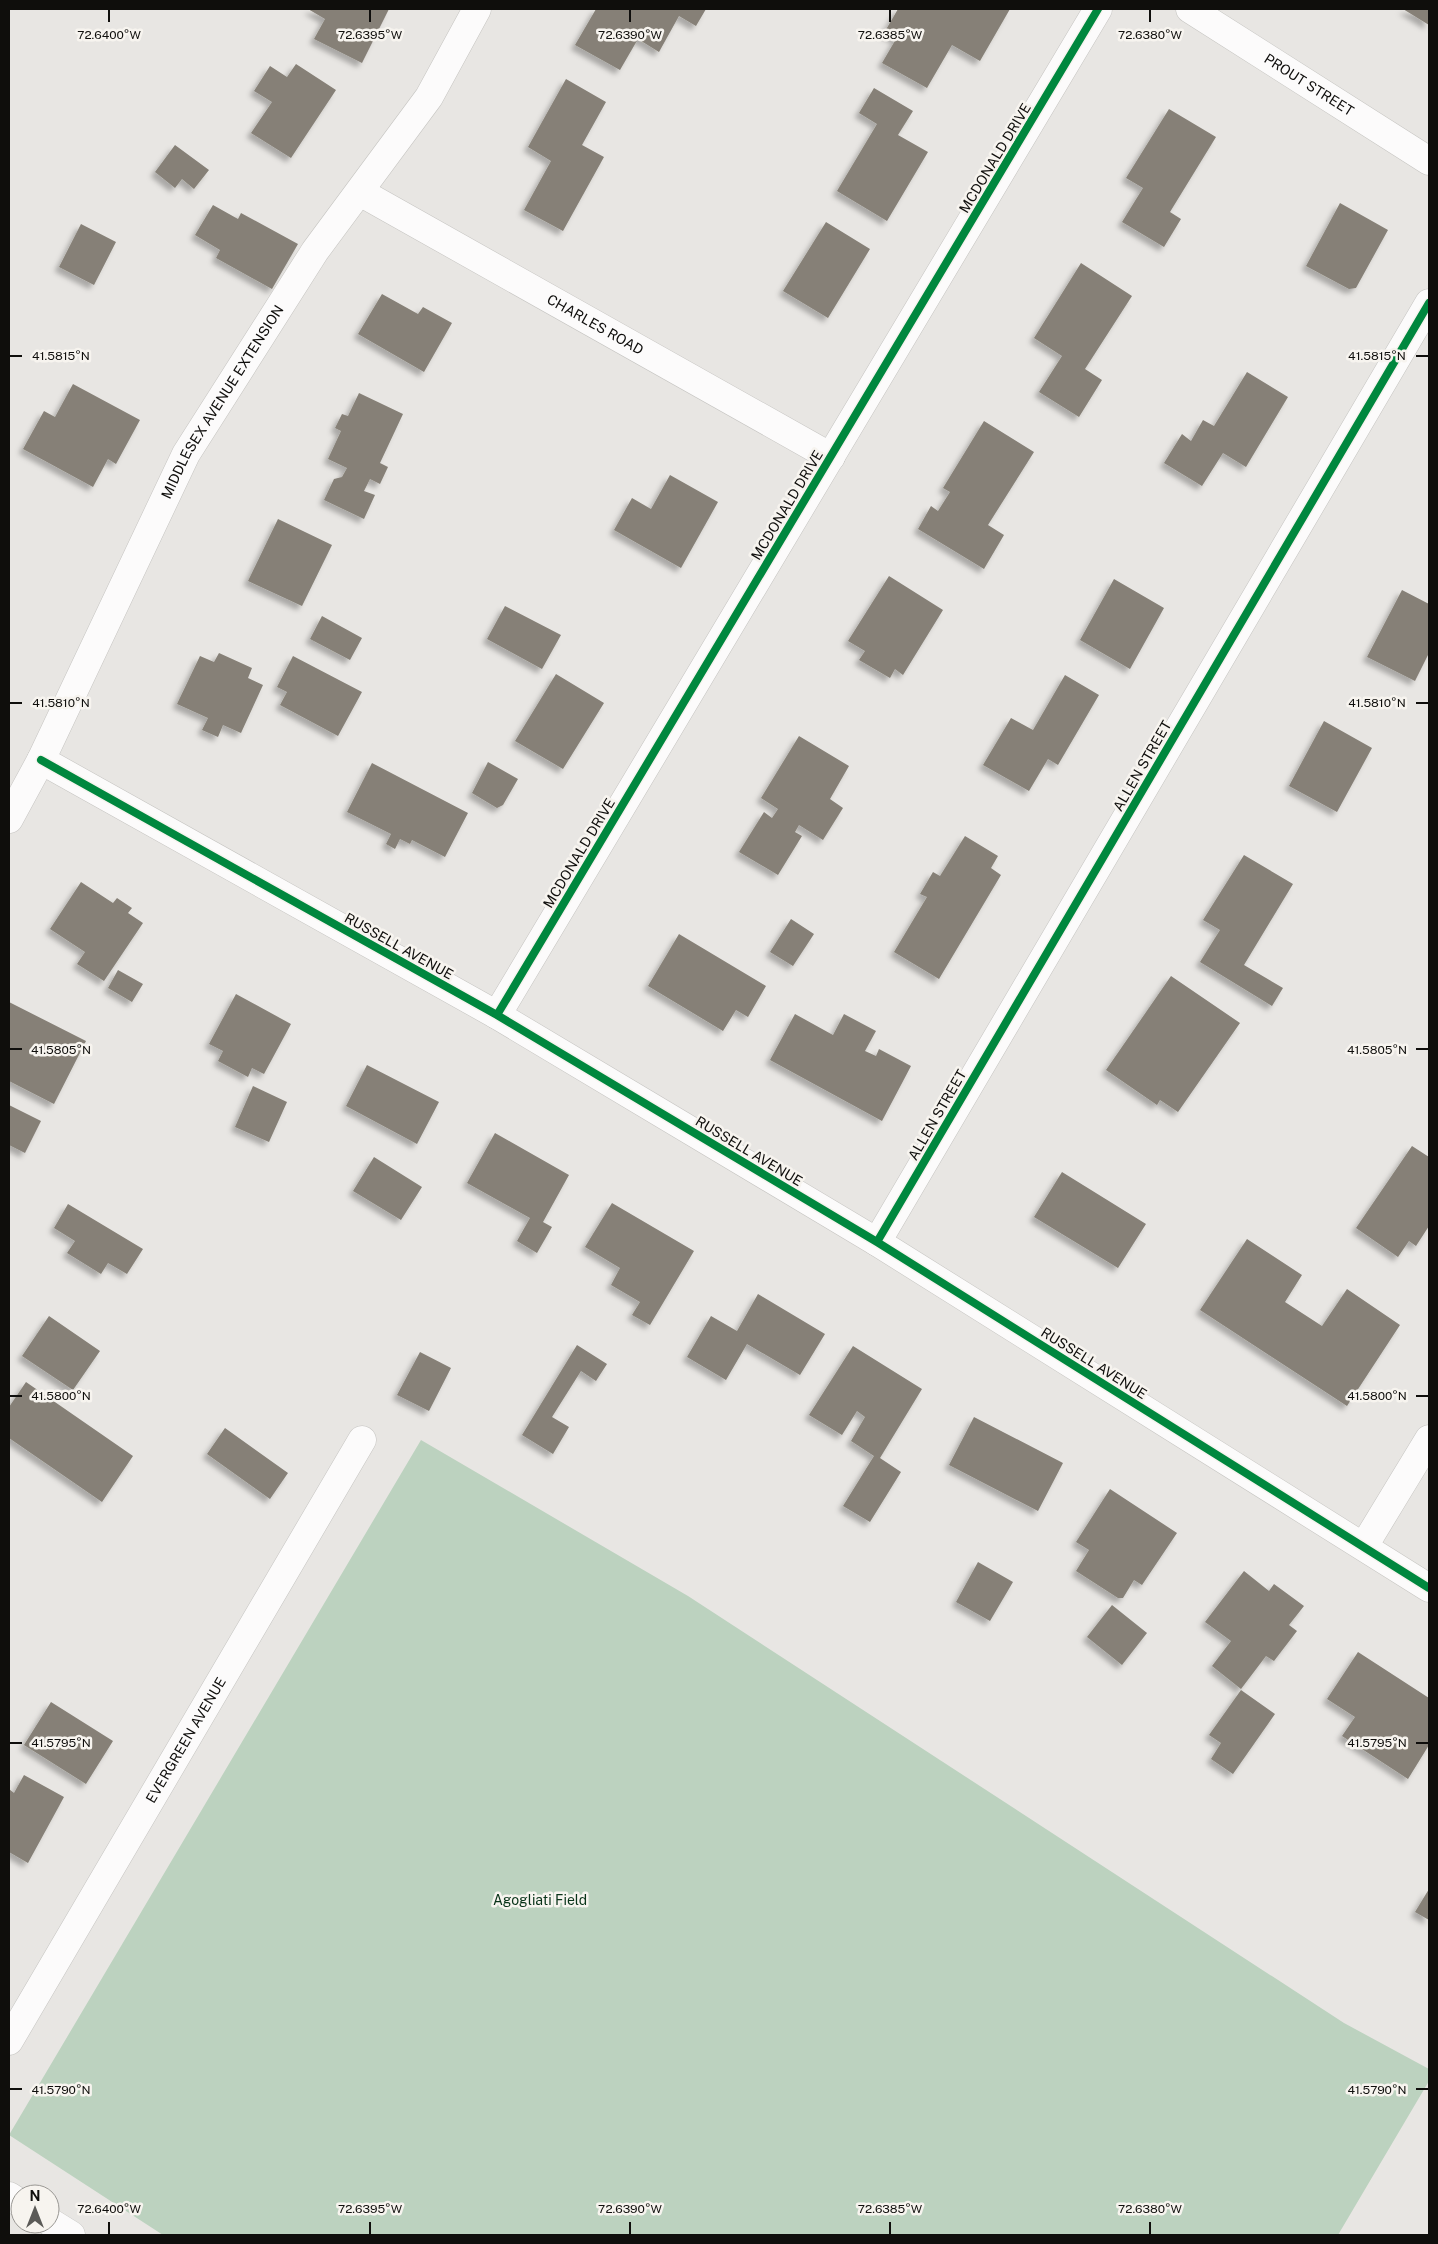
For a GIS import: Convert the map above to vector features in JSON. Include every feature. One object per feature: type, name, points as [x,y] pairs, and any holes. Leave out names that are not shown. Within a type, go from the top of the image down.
[{"type":"street","name":"MIDDLESEX AVENUE EXTENSION","points":[[9,818],[40,760],[186,454],[315,251],[429,97],[477,9]]},
{"type":"street","name":"MCDONALD DRIVE","points":[[497,1015],[1098,9]]},
{"type":"street","name":"PROUT STREET","points":[[1190,9],[1429,162]]},
{"type":"street","name":"CHARLES ROAD","points":[[360,192],[831,456]]},
{"type":"street","name":"ALLEN STREET","points":[[876,1242],[1429,303]]},
{"type":"street","name":"RUSSELL AVENUE","points":[[40,760],[497,1015],[876,1242],[1429,1588]]},
{"type":"street","points":[[1364,1546],[1429,1439]]},
{"type":"street","name":"EVERGREEN AVENUE","points":[[9,2041],[362,1440]]},
{"type":"green space","name":"Agogliati Field","points":[[421,1440],[688,1596],[1344,2023],[1429,2069],[1429,2081],[1338,2235],[163,2235],[9,2135]]},
{"type":"building","points":[[308,9],[389,9],[362,63],[314,39],[325,19]]},
{"type":"building","points":[[596,9],[706,9],[696,26],[679,16],[659,52],[638,39],[620,70],[575,45]]},
{"type":"building","points":[[898,9],[1010,9],[980,61],[952,45],[927,88],[882,63],[896,39],[884,33]]},
{"type":"building","points":[[1403,9],[1429,9],[1429,25]]},
{"type":"building","points":[[296,64],[336,90],[291,158],[251,133],[272,102],[254,91],[270,66],[287,77]]},
{"type":"building","points":[[566,79],[606,102],[582,145],[604,157],[563,231],[524,210],[551,161],[528,147]]},
{"type":"building","points":[[874,88],[913,111],[898,135],[928,152],[887,221],[837,191],[877,124],[859,113]]},
{"type":"building","points":[[1169,109],[1216,137],[1170,212],[1181,219],[1164,247],[1122,222],[1143,188],[1126,178]]},
{"type":"building","points":[[175,145],[209,170],[194,189],[182,179],[175,188],[155,172]]},
{"type":"building","points":[[1340,203],[1388,230],[1356,288],[1349,289],[1306,266]]},
{"type":"building","points":[[213,205],[238,219],[241,213],[298,244],[272,289],[216,258],[220,250],[195,235]]},
{"type":"building","points":[[826,222],[870,249],[828,318],[783,291]]},
{"type":"building","points":[[81,224],[116,242],[94,285],[59,267]]},
{"type":"building","points":[[1081,263],[1132,296],[1085,369],[1102,380],[1079,417],[1039,392],[1062,356],[1034,338]]},
{"type":"building","points":[[382,294],[418,314],[423,307],[452,323],[424,372],[358,334]]},
{"type":"building","points":[[1247,372],[1288,397],[1246,467],[1223,453],[1202,486],[1164,463],[1182,434],[1191,441],[1203,420],[1214,426]]},
{"type":"building","points":[[73,384],[140,420],[116,464],[108,459],[93,487],[23,449],[44,411],[55,417]]},
{"type":"building","points":[[359,393],[403,414],[380,463],[388,467],[380,484],[370,479],[364,491],[375,495],[364,519],[324,500],[334,479],[342,477],[347,468],[328,459],[341,431],[335,428],[342,414],[348,416]]},
{"type":"building","points":[[984,421],[1034,452],[988,525],[1004,535],[984,569],[918,529],[931,506],[938,511],[950,492],[943,488]]},
{"type":"building","points":[[670,475],[718,502],[681,568],[614,530],[632,498],[651,509]]},
{"type":"building","points":[[278,519],[332,545],[302,606],[248,581]]},
{"type":"building","points":[[889,576],[943,610],[903,675],[895,669],[890,678],[859,660],[865,651],[848,641]]},
{"type":"building","points":[[1114,579],[1164,608],[1130,669],[1080,640]]},
{"type":"building","points":[[1402,590],[1429,604],[1429,653],[1415,681],[1367,657]]},
{"type":"building","points":[[505,606],[561,635],[542,669],[487,639]]},
{"type":"building","points":[[322,616],[362,638],[350,660],[310,639]]},
{"type":"building","points":[[219,653],[252,668],[248,678],[263,685],[241,733],[223,725],[218,737],[202,730],[208,718],[177,704],[200,656],[214,662]]},
{"type":"building","points":[[293,656],[362,692],[338,736],[280,705],[287,692],[277,687]]},
{"type":"building","points":[[556,674],[604,703],[563,769],[515,741]]},
{"type":"building","points":[[1065,675],[1099,695],[1058,765],[1048,759],[1029,791],[983,765],[1011,718],[1033,730]]},
{"type":"building","points":[[1324,721],[1372,748],[1337,812],[1289,786]]},
{"type":"building","points":[[799,736],[849,766],[830,799],[843,808],[823,840],[799,825],[795,832],[802,836],[778,875],[739,852],[764,812],[772,818],[778,809],[761,798]]},
{"type":"building","points":[[488,762],[518,779],[503,805],[497,808],[472,793]]},
{"type":"building","points":[[372,763],[468,813],[445,857],[412,840],[410,844],[400,839],[395,849],[386,844],[391,834],[347,812]]},
{"type":"building","points":[[965,836],[998,856],[991,868],[1001,875],[939,979],[894,952],[927,897],[920,894],[933,872],[940,876]]},
{"type":"building","points":[[1244,855],[1293,884],[1244,965],[1283,988],[1272,1006],[1200,962],[1220,930],[1203,920]]},
{"type":"building","points":[[81,882],[113,903],[117,898],[132,908],[128,913],[143,923],[104,981],[77,964],[85,952],[50,929]]},
{"type":"building","points":[[791,919],[814,934],[793,966],[770,952]]},
{"type":"building","points":[[679,934],[766,986],[748,1017],[736,1010],[723,1031],[648,986]]},
{"type":"building","points":[[118,970],[143,984],[132,1002],[108,988]]},
{"type":"building","points":[[1171,976],[1240,1023],[1178,1112],[1160,1100],[1157,1105],[1106,1070]]},
{"type":"building","points":[[236,994],[291,1024],[264,1074],[252,1068],[248,1077],[218,1061],[223,1051],[209,1044]]},
{"type":"building","points":[[9,1002],[86,1041],[54,1104],[9,1081]]},
{"type":"building","points":[[795,1014],[833,1035],[844,1014],[876,1031],[865,1051],[876,1056],[879,1049],[911,1066],[882,1121],[770,1060]]},
{"type":"building","points":[[367,1065],[439,1102],[417,1144],[346,1106]]},
{"type":"building","points":[[253,1086],[287,1102],[269,1142],[235,1127]]},
{"type":"building","points":[[9,1105],[41,1121],[25,1153],[9,1145]]},
{"type":"building","points":[[495,1133],[569,1175],[543,1222],[552,1227],[537,1253],[517,1241],[530,1218],[467,1183]]},
{"type":"building","points":[[1412,1146],[1429,1157],[1429,1226],[1416,1246],[1409,1241],[1398,1257],[1356,1228]]},
{"type":"building","points":[[374,1157],[422,1187],[401,1220],[353,1191]]},
{"type":"building","points":[[1062,1172],[1146,1224],[1118,1268],[1034,1217]]},
{"type":"building","points":[[612,1203],[694,1251],[650,1325],[632,1315],[640,1302],[611,1285],[620,1268],[585,1247]]},
{"type":"building","points":[[68,1204],[143,1249],[127,1274],[108,1263],[101,1274],[67,1253],[75,1241],[54,1228]]},
{"type":"building","points":[[1247,1239],[1302,1275],[1285,1302],[1322,1326],[1347,1289],[1400,1325],[1347,1406],[1200,1310]]},
{"type":"building","points":[[758,1294],[825,1334],[800,1375],[747,1344],[726,1380],[687,1357],[711,1316],[737,1331]]},
{"type":"building","points":[[49,1316],[100,1351],[73,1390],[22,1356]]},
{"type":"building","points":[[577,1345],[607,1364],[596,1381],[581,1371],[552,1417],[569,1427],[553,1454],[522,1435]]},
{"type":"building","points":[[853,1346],[922,1389],[880,1458],[901,1472],[870,1522],[843,1506],[874,1456],[851,1441],[865,1417],[857,1411],[842,1435],[809,1415]]},
{"type":"building","points":[[420,1352],[451,1368],[429,1411],[397,1395]]},
{"type":"building","points":[[26,1382],[133,1456],[102,1502],[9,1438],[9,1407]]},
{"type":"building","points":[[974,1417],[1063,1463],[1038,1511],[949,1465]]},
{"type":"building","points":[[225,1428],[288,1473],[270,1499],[207,1454]]},
{"type":"building","points":[[1110,1489],[1177,1533],[1142,1585],[1134,1580],[1123,1598],[1118,1598],[1076,1571],[1089,1550],[1076,1542]]},
{"type":"building","points":[[978,1562],[1013,1582],[990,1621],[956,1602]]},
{"type":"building","points":[[1244,1571],[1269,1591],[1274,1584],[1304,1606],[1289,1625],[1297,1631],[1274,1661],[1266,1656],[1241,1689],[1212,1666],[1231,1641],[1205,1622]]},
{"type":"building","points":[[1112,1605],[1147,1633],[1122,1665],[1087,1637]]},
{"type":"building","points":[[1358,1652],[1429,1698],[1429,1745],[1408,1779],[1342,1736],[1355,1717],[1327,1699]]},
{"type":"building","points":[[1241,1690],[1275,1714],[1233,1774],[1211,1759],[1221,1743],[1209,1735]]},
{"type":"building","points":[[51,1702],[113,1741],[86,1784],[24,1745]]},
{"type":"building","points":[[24,1775],[64,1797],[28,1863],[9,1852],[9,1789],[14,1793]]},
{"type":"building","points":[[1429,1889],[1429,1920],[1415,1912]]},
{"type":"cycle path","points":[[497,1015],[1098,9]]},
{"type":"cycle path","points":[[877,1242],[1429,303]]},
{"type":"cycle path","points":[[41,760],[497,1015],[877,1242],[1429,1588]]}]
